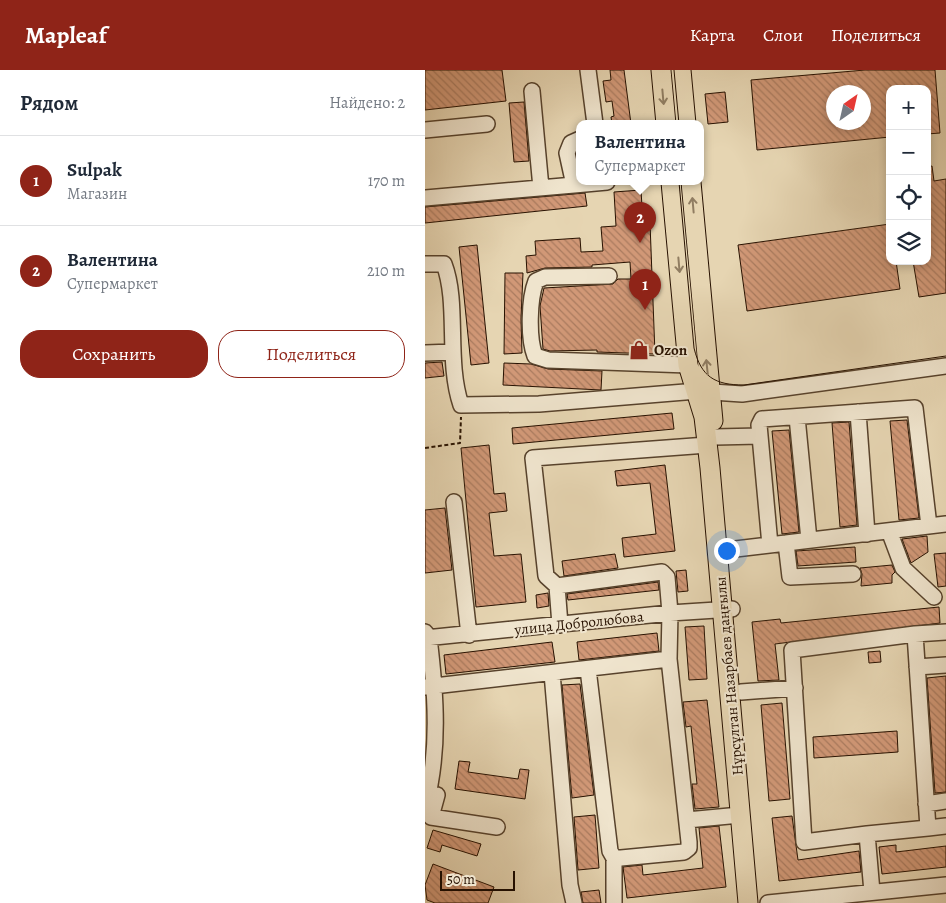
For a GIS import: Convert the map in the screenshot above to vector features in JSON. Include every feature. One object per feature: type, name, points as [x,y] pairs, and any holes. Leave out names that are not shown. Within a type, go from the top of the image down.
[{"type":"main road","points":[[661,70],[665,120]]},
{"type":"main road","points":[[681,70],[686,120]]},
{"type":"main road","name":"Нұрсұлтан Назарбаев даңғылы","points":[[671,185],[688,365],[705,392]]},
{"type":"main road","name":"Нұрсұлтан Назарбаев даңғылы","points":[[691,185],[707,366],[704,417],[711,441],[727,550],[727,609],[741,692],[759,903]]},
{"type":"main road","name":"Нұрсұлтан Назарбаев даңғылы","points":[[711,441],[727,609],[740,815],[748,903]]},
{"type":"street","points":[[588,70],[594,120]]},
{"type":"street","points":[[532,91],[541,188]]},
{"type":"street","points":[[425,130],[487,124]]},
{"type":"street","points":[[425,198],[574,185],[567,153],[571,143],[576,141]]},
{"type":"street","points":[[425,264],[444,264],[449,276],[453,352],[461,404],[539,404],[705,392],[743,394],[946,366]]},
{"type":"street","points":[[609,276],[545,277],[536,281],[532,292],[531,328],[531,346],[535,356],[548,360],[688,365]]},
{"type":"street","points":[[425,353],[453,352]]},
{"type":"street","points":[[770,545],[759,425],[762,419],[915,408],[929,526]]},
{"type":"street","points":[[858,412],[867,534]]},
{"type":"street","points":[[797,416],[809,540]]},
{"type":"street","points":[[560,625],[557,586],[546,576],[533,458],[760,436]]},
{"type":"street","points":[[454,502],[469,635]]},
{"type":"street","points":[[727,550],[946,524]]},
{"type":"street","points":[[891,536],[903,568],[934,597]]},
{"type":"street","points":[[786,543],[790,577],[853,574]]},
{"type":"street","points":[[557,586],[662,572],[667,578],[670,613],[669,659],[689,848],[684,852],[614,858]]},
{"type":"street","name":"улица Добролюбова","points":[[426,636],[469,635],[670,613],[727,609]]},
{"type":"street","points":[[946,632],[915,634],[792,650],[804,842],[946,826]]},
{"type":"street","points":[[915,634],[928,828]]},
{"type":"street","points":[[426,636],[430,687],[431,744],[427,800]]},
{"type":"street","points":[[430,687],[669,659]]},
{"type":"street","points":[[917,667],[946,665]]},
{"type":"street","points":[[588,669],[610,851],[614,858],[614,903]]},
{"type":"street","points":[[552,673],[570,884],[574,903]]},
{"type":"street","points":[[741,692],[795,688]]},
{"type":"street","points":[[427,800],[438,793],[431,817],[497,827]]},
{"type":"street","points":[[926,804],[946,801]]},
{"type":"street","points":[[687,820],[740,815]]},
{"type":"street","points":[[867,834],[872,892]]},
{"type":"street","points":[[768,903],[946,885]]},
{"type":"path","points":[[425,448],[460,443],[461,404]]},
{"type":"building","points":[[425,70],[502,70],[506,101],[425,110]]},
{"type":"building","points":[[610,70],[624,70],[630,120],[611,120],[611,117],[614,116],[612,101],[606,102],[603,81],[611,80]]},
{"type":"building","points":[[865,70],[935,70],[940,133],[931,134],[931,85],[886,85],[886,137],[757,150],[751,80]]},
{"type":"building","points":[[725,92],[728,122],[708,124],[705,94]]},
{"type":"building","points":[[524,102],[529,161],[514,162],[509,103]]},
{"type":"building","points":[[931,166],[934,181],[946,179],[946,293],[919,297],[914,265],[931,265]]},
{"type":"building","points":[[641,190],[643,224],[650,223],[655,354],[597,352],[597,350],[550,351],[543,349],[540,306],[544,288],[613,284],[618,279],[631,279],[630,262],[592,265],[592,267],[545,268],[527,273],[526,256],[536,255],[535,241],[580,238],[581,252],[603,251],[601,227],[616,226],[614,192]]},
{"type":"building","points":[[585,193],[587,206],[425,223],[425,207]]},
{"type":"building","points":[[886,225],[886,265],[897,265],[900,289],[747,311],[738,245]]},
{"type":"building","points":[[477,245],[489,363],[471,365],[459,247]]},
{"type":"building","points":[[505,273],[523,273],[522,353],[504,354]]},
{"type":"building","points":[[442,362],[444,376],[425,378],[425,363]]},
{"type":"building","points":[[504,363],[531,364],[548,369],[602,371],[601,390],[503,385]]},
{"type":"building","points":[[672,413],[674,429],[513,444],[512,428]]},
{"type":"building","points":[[907,420],[919,518],[899,520],[890,421]]},
{"type":"building","points":[[849,422],[857,525],[840,527],[832,423]]},
{"type":"building","points":[[789,430],[799,532],[782,534],[772,431]]},
{"type":"building","points":[[489,445],[494,494],[505,493],[507,511],[489,513],[494,556],[521,554],[526,602],[476,607],[461,448]]},
{"type":"building","points":[[665,465],[675,551],[624,557],[622,538],[656,534],[650,483],[617,486],[615,471]]},
{"type":"building","points":[[445,508],[452,570],[425,573],[425,510]]},
{"type":"building","points":[[927,536],[928,552],[911,563],[902,539]]},
{"type":"building","points":[[855,547],[856,562],[798,566],[796,551]]},
{"type":"building","points":[[946,553],[946,586],[938,587],[934,554]]},
{"type":"building","points":[[615,554],[618,568],[564,576],[562,561]]},
{"type":"building","points":[[892,565],[895,572],[892,575],[892,583],[861,586],[862,574],[860,568]]},
{"type":"building","points":[[686,570],[688,591],[678,592],[676,571]]},
{"type":"building","points":[[658,582],[659,590],[568,600],[567,594]]},
{"type":"building","points":[[548,593],[549,606],[537,608],[536,595]]},
{"type":"building","points":[[939,607],[940,623],[775,644],[779,680],[758,681],[752,622],[780,619],[781,623]]},
{"type":"building","points":[[704,626],[707,679],[689,680],[685,627]]},
{"type":"building","points":[[657,633],[659,651],[579,660],[577,642]]},
{"type":"building","points":[[552,642],[555,662],[446,674],[444,655]]},
{"type":"building","points":[[880,651],[881,662],[869,663],[868,652]]},
{"type":"building","points":[[946,676],[946,792],[935,793],[927,678]]},
{"type":"building","points":[[580,684],[594,795],[572,798],[562,685]]},
{"type":"building","points":[[707,700],[719,807],[695,809],[692,784],[697,784],[691,726],[686,727],[683,702]]},
{"type":"building","points":[[782,703],[790,799],[769,801],[761,705]]},
{"type":"building","points":[[897,731],[898,752],[814,758],[813,737]]},
{"type":"building","points":[[459,761],[470,762],[468,772],[518,779],[520,769],[529,770],[525,799],[455,789]]},
{"type":"building","points":[[595,815],[599,868],[578,870],[574,817]]},
{"type":"building","points":[[792,816],[798,860],[859,851],[861,872],[779,881],[772,818]]},
{"type":"building","points":[[719,826],[726,887],[627,898],[623,867],[642,865],[643,875],[703,868],[699,828]]},
{"type":"building","points":[[433,830],[481,844],[477,856],[442,845],[440,852],[427,848]]},
{"type":"building","points":[[896,845],[896,852],[946,846],[946,867],[882,874],[879,847]]},
{"type":"building","points":[[433,864],[494,887],[488,903],[435,903],[427,900],[425,885]]},
{"type":"building","points":[[599,890],[601,903],[583,903],[581,892]]},
{"type":"tram line","points":[[674,70],[679,120]]},
{"type":"tram line","points":[[679,185],[694,348],[705,372],[717,381],[744,385],[946,356]]},
{"type":"place","name":"Валентина","points":[[640,243]]},
{"type":"place","name":"Sulpak","points":[[645,310]]},
{"type":"place","name":"Ozon","points":[[639,350]]}]
